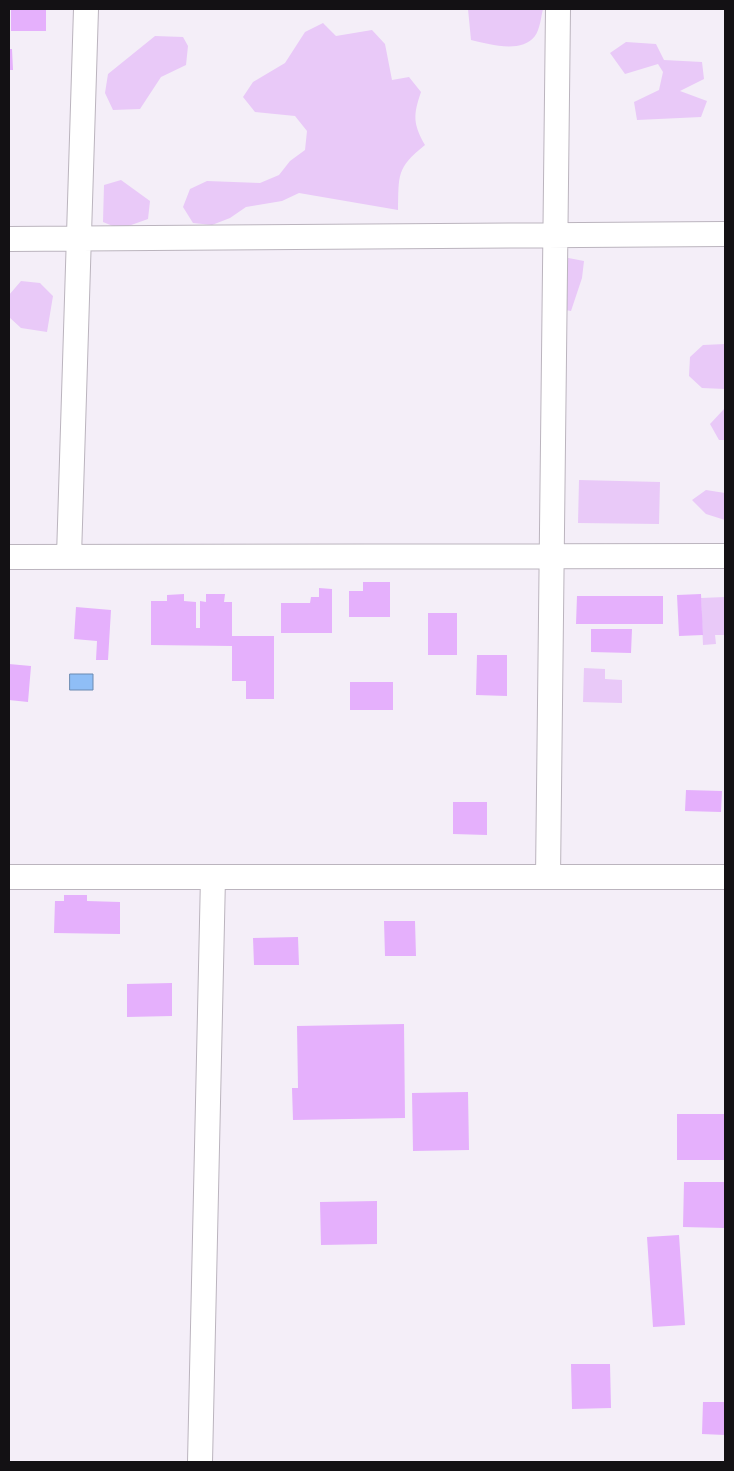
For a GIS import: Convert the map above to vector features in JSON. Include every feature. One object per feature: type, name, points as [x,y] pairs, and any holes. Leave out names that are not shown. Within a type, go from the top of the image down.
[{"type":"street","points":[[69,556],[86,9]]},
{"type":"street","points":[[548,877],[558,9]]},
{"type":"street","points":[[9,239],[725,234]]},
{"type":"street","points":[[9,557],[725,556]]},
{"type":"street","points":[[9,877],[725,877]]},
{"type":"street","points":[[200,1462],[213,877]]},
{"type":"shaded area","points":[[468,9],[543,9],[537,33],[529,42],[522,45],[504,46],[471,40]]},
{"type":"shaded area","points":[[323,23],[336,36],[372,30],[385,44],[392,80],[409,77],[421,92],[416,113],[416,125],[425,145],[409,160],[401,173],[398,210],[299,193],[282,201],[246,207],[230,218],[212,225],[193,223],[183,207],[190,189],[207,181],[260,183],[279,175],[290,161],[305,150],[307,131],[295,116],[255,112],[243,97],[253,82],[285,63],[305,32]]},
{"type":"shaded area","points":[[155,36],[183,37],[188,46],[186,65],[161,77],[140,109],[113,110],[105,93],[108,74]]},
{"type":"shaded area","points":[[626,42],[656,44],[664,60],[702,62],[704,79],[680,91],[707,101],[701,117],[637,120],[634,102],[659,90],[663,72],[658,64],[625,74],[610,53]]},
{"type":"shaded area","points":[[121,180],[150,201],[148,219],[120,229],[103,222],[104,185]]},
{"type":"shaded area","points":[[558,256],[584,261],[582,278],[571,311],[554,308]]},
{"type":"shaded area","points":[[21,281],[40,283],[53,296],[47,332],[21,328],[9,317],[9,295]]},
{"type":"shaded area","points":[[725,344],[725,389],[702,388],[689,376],[690,357],[703,345]]},
{"type":"shaded area","points":[[725,408],[725,440],[719,440],[710,424]]},
{"type":"shaded area","points":[[579,480],[660,482],[659,524],[578,523]]},
{"type":"shaded area","points":[[706,490],[725,493],[725,520],[706,514],[692,500]]},
{"type":"shaded area","points":[[725,597],[725,647],[724,635],[715,635],[716,644],[703,645],[701,598]]},
{"type":"shaded area","points":[[584,668],[605,669],[605,679],[622,680],[622,703],[583,702]]},
{"type":"water","points":[[70,674],[93,674],[93,690],[70,690]]},
{"type":"building","points":[[11,9],[46,9],[46,31],[11,31]]},
{"type":"building","points":[[9,49],[12,49],[13,70],[9,70]]},
{"type":"building","points":[[363,582],[390,582],[390,617],[349,617],[349,591],[363,591]]},
{"type":"building","points":[[319,588],[332,589],[332,633],[281,633],[281,603],[310,603],[311,597],[319,597]]},
{"type":"building","points":[[184,594],[184,601],[196,602],[196,628],[200,628],[200,601],[206,602],[206,594],[225,594],[224,602],[232,602],[232,636],[274,636],[274,699],[246,699],[246,681],[232,681],[232,646],[151,645],[151,601],[167,601],[167,595]]},
{"type":"building","points":[[701,594],[703,635],[679,636],[677,595]]},
{"type":"building","points":[[577,596],[663,596],[663,624],[576,624]]},
{"type":"building","points":[[76,607],[111,610],[108,660],[96,660],[97,641],[74,639]]},
{"type":"building","points":[[428,613],[457,613],[457,655],[428,655]]},
{"type":"building","points":[[591,629],[632,629],[631,653],[591,652]]},
{"type":"building","points":[[477,655],[507,655],[507,696],[476,695]]},
{"type":"building","points":[[9,664],[31,666],[28,702],[9,700]]},
{"type":"building","points":[[350,682],[393,682],[393,710],[350,710]]},
{"type":"building","points":[[686,790],[722,791],[721,812],[685,811]]},
{"type":"building","points":[[453,802],[487,802],[487,835],[453,834]]},
{"type":"building","points":[[64,895],[87,895],[87,901],[120,902],[120,934],[54,933],[55,901],[64,901]]},
{"type":"building","points":[[384,921],[415,921],[416,956],[385,956]]},
{"type":"building","points":[[298,937],[299,965],[254,965],[253,938]]},
{"type":"building","points":[[172,983],[172,1016],[127,1017],[127,984]]},
{"type":"building","points":[[404,1024],[405,1118],[293,1120],[292,1088],[298,1088],[297,1026]]},
{"type":"building","points":[[468,1092],[469,1150],[413,1151],[412,1093]]},
{"type":"building","points":[[677,1114],[725,1114],[725,1160],[677,1160]]},
{"type":"building","points":[[684,1182],[725,1182],[725,1228],[683,1227]]},
{"type":"building","points":[[377,1201],[377,1244],[321,1245],[320,1202]]},
{"type":"building","points":[[679,1235],[685,1325],[653,1327],[647,1237]]},
{"type":"building","points":[[571,1364],[610,1364],[611,1408],[572,1409]]},
{"type":"building","points":[[703,1402],[725,1402],[725,1435],[702,1434]]}]
